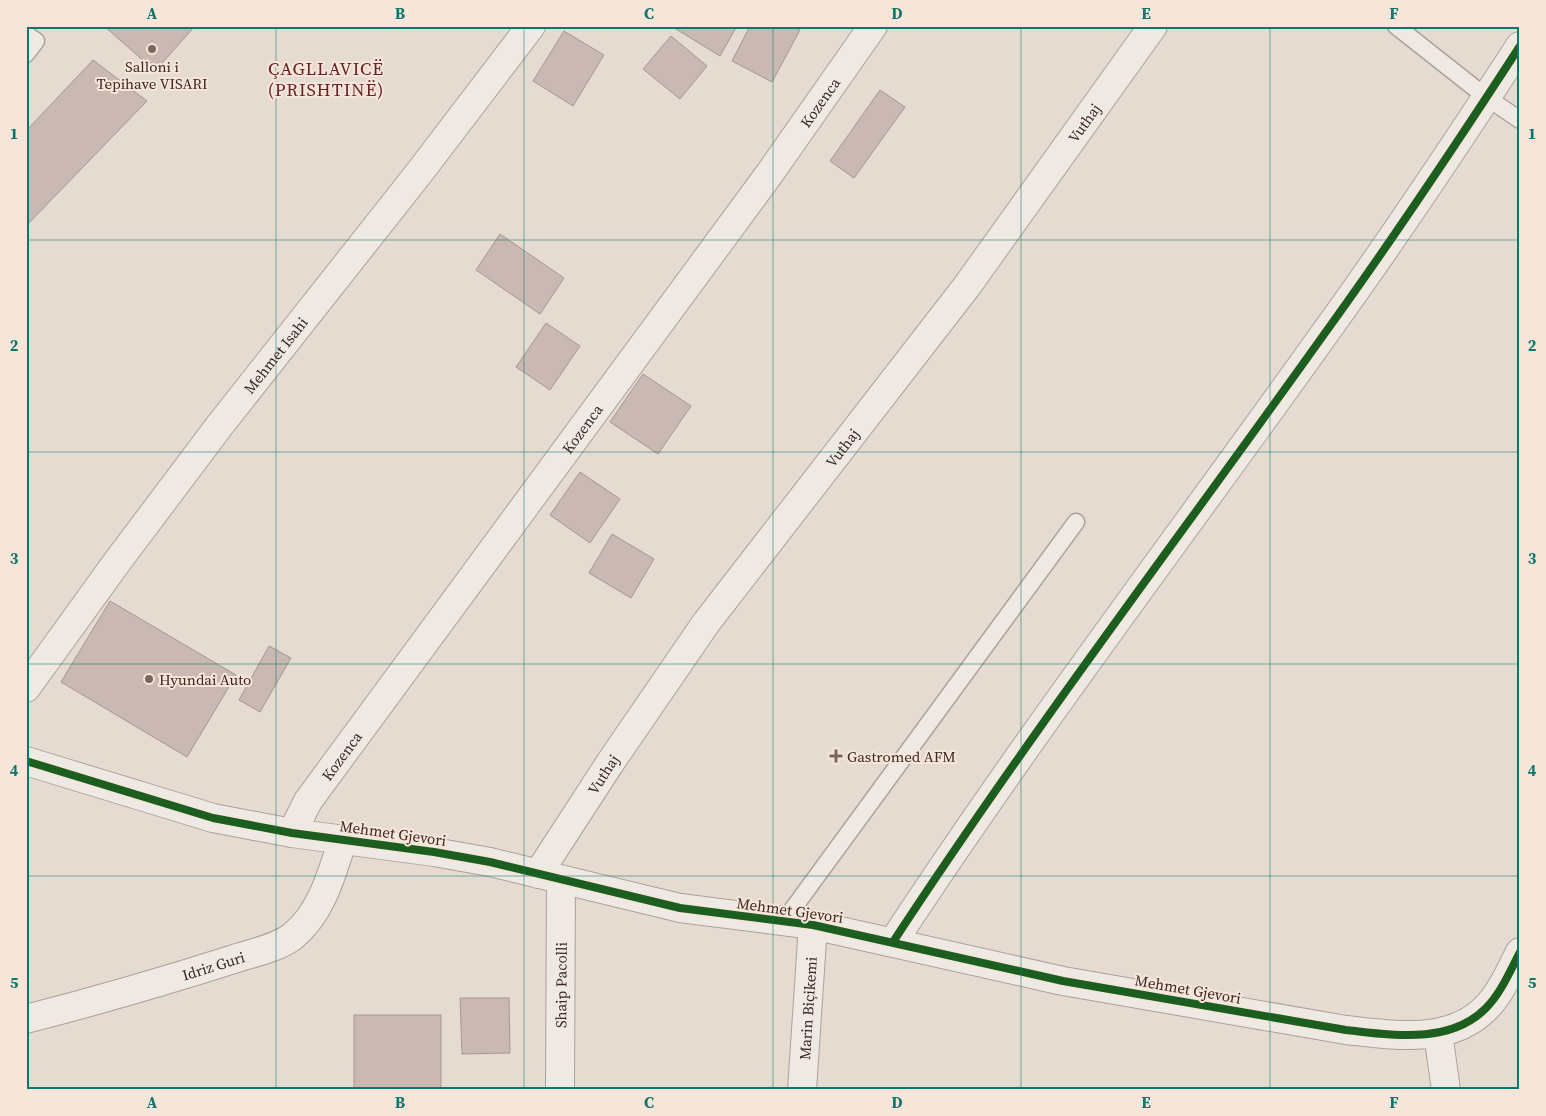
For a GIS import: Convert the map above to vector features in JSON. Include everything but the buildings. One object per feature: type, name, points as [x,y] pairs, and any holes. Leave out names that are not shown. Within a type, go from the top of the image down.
[{"type":"street","name":"Mehmet Isahi","points":[[26,688],[117,562],[220,425],[414,180],[531,26]]},
{"type":"street","name":"Kozenca","points":[[292,833],[308,801],[770,173],[873,26]]},
{"type":"street","name":"Vuthaj","points":[[550,877],[610,762],[706,623],[967,286],[1153,26]]},
{"type":"street","points":[[893,942],[1034,733],[1325,333],[1435,176],[1520,46]]},
{"type":"street","name":"Mehmet Gjevori","points":[[26,761],[213,818],[292,833],[434,852],[680,908],[813,925],[893,942],[993,967],[1063,981],[1327,1026],[1394,1035],[1438,1033],[1466,1024],[1486,1008],[1503,983],[1520,952]]},
{"type":"street","name":"Idriz Guri","points":[[26,1020],[210,966],[272,946],[292,937],[309,919],[322,898],[343,839]]},
{"type":"street","name":"Shaip Pacolli","points":[[550,877],[560,1090]]},
{"type":"street","name":"Marin Biçikemi","points":[[802,1090],[813,925]]},
{"type":"street","points":[[1438,1033],[1446,1090]]},
{"type":"lane","points":[[1396,26],[1486,97],[1520,120]]},
{"type":"lane","points":[[26,34],[36,42],[26,54]]},
{"type":"lane","points":[[784,921],[1076,522]]},
{"type":"cycle path","points":[[893,942],[998,787],[1375,262],[1449,155],[1520,46]]},
{"type":"cycle path","points":[[26,761],[213,818],[292,833],[434,852],[490,862],[680,908],[813,925],[1063,981],[1346,1030],[1382,1034],[1420,1035],[1438,1033],[1455,1028],[1472,1020],[1486,1008],[1505,982],[1520,952]]},
{"type":"place","name":"Salloni i Tepihave VISARI","points":[[152,49]]},
{"type":"place","name":"Hyundai Auto","points":[[149,679]]},
{"type":"place","name":"Gastromed AFM","points":[[836,756]]},
{"type":"district","name":"ÇAGLLAVICË (PRISHTINË)","points":[[326,78]]}]
